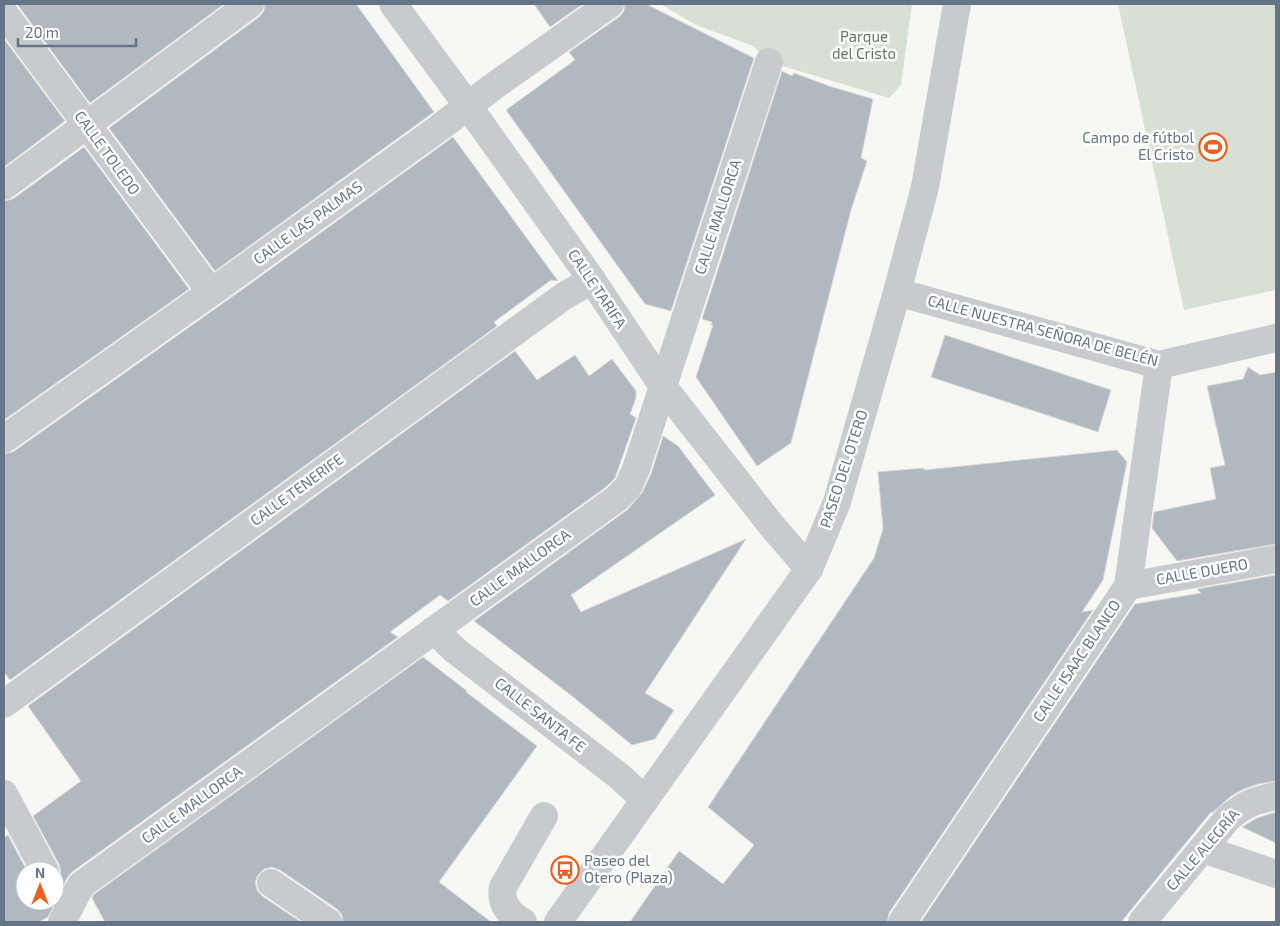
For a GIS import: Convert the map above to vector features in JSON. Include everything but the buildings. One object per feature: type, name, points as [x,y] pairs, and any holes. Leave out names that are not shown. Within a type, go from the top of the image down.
[{"type":"street","points":[[4,186],[250,4]]},
{"type":"street","name":"CALLE TARIFA","points":[[393,4],[592,280],[664,388],[772,526],[809,569]]},
{"type":"street","name":"CALLE LAS PALMAS","points":[[4,439],[610,4]]},
{"type":"street","name":"PASEO DEL OTERO","points":[[558,922],[809,569],[837,502],[925,187],[958,4]]},
{"type":"street","name":"CALLE TOLEDO","points":[[4,13],[211,292]]},
{"type":"street","name":"CALLE MALLORCA","points":[[64,912],[81,886],[616,499],[628,487],[664,388],[769,62]]},
{"type":"street","name":"CALLE TENERIFE","points":[[4,704],[556,302],[592,280]]},
{"type":"street","name":"CALLE NUESTRA SEÑORA DE BELÉN","points":[[897,292],[1159,365],[1276,338]]},
{"type":"street","name":"CALLE ISAAC BLANCO","points":[[902,922],[1128,586],[1159,365]]},
{"type":"street","name":"CALLE DUERO","points":[[1128,586],[1276,559]]},
{"type":"street","name":"CALLE SANTA FE","points":[[434,630],[456,651],[618,776],[645,800]]},
{"type":"street","points":[[4,794],[40,861]]},
{"type":"street","name":"CALLE ALEGRÍA","points":[[1142,922],[1228,818],[1242,806],[1256,800],[1276,796]]},
{"type":"street","points":[[523,922],[515,918],[504,905],[503,887],[544,816]]},
{"type":"street","points":[[1203,849],[1276,874]]},
{"type":"street","points":[[271,883],[328,922]]},
{"type":"green space","name":"Parque del Cristo","points":[[660,4],[912,4],[901,85],[889,98],[769,62],[753,46],[696,25]]},
{"type":"green space","name":"Campo de fútbol El Cristo","points":[[1118,4],[1276,4],[1276,290],[1184,310]]},
{"type":"place","name":"Campo de fútbol El Cristo","points":[[1213,147]]},
{"type":"place","name":"Paseo del Otero (Plaza)","points":[[565,870]]}]
